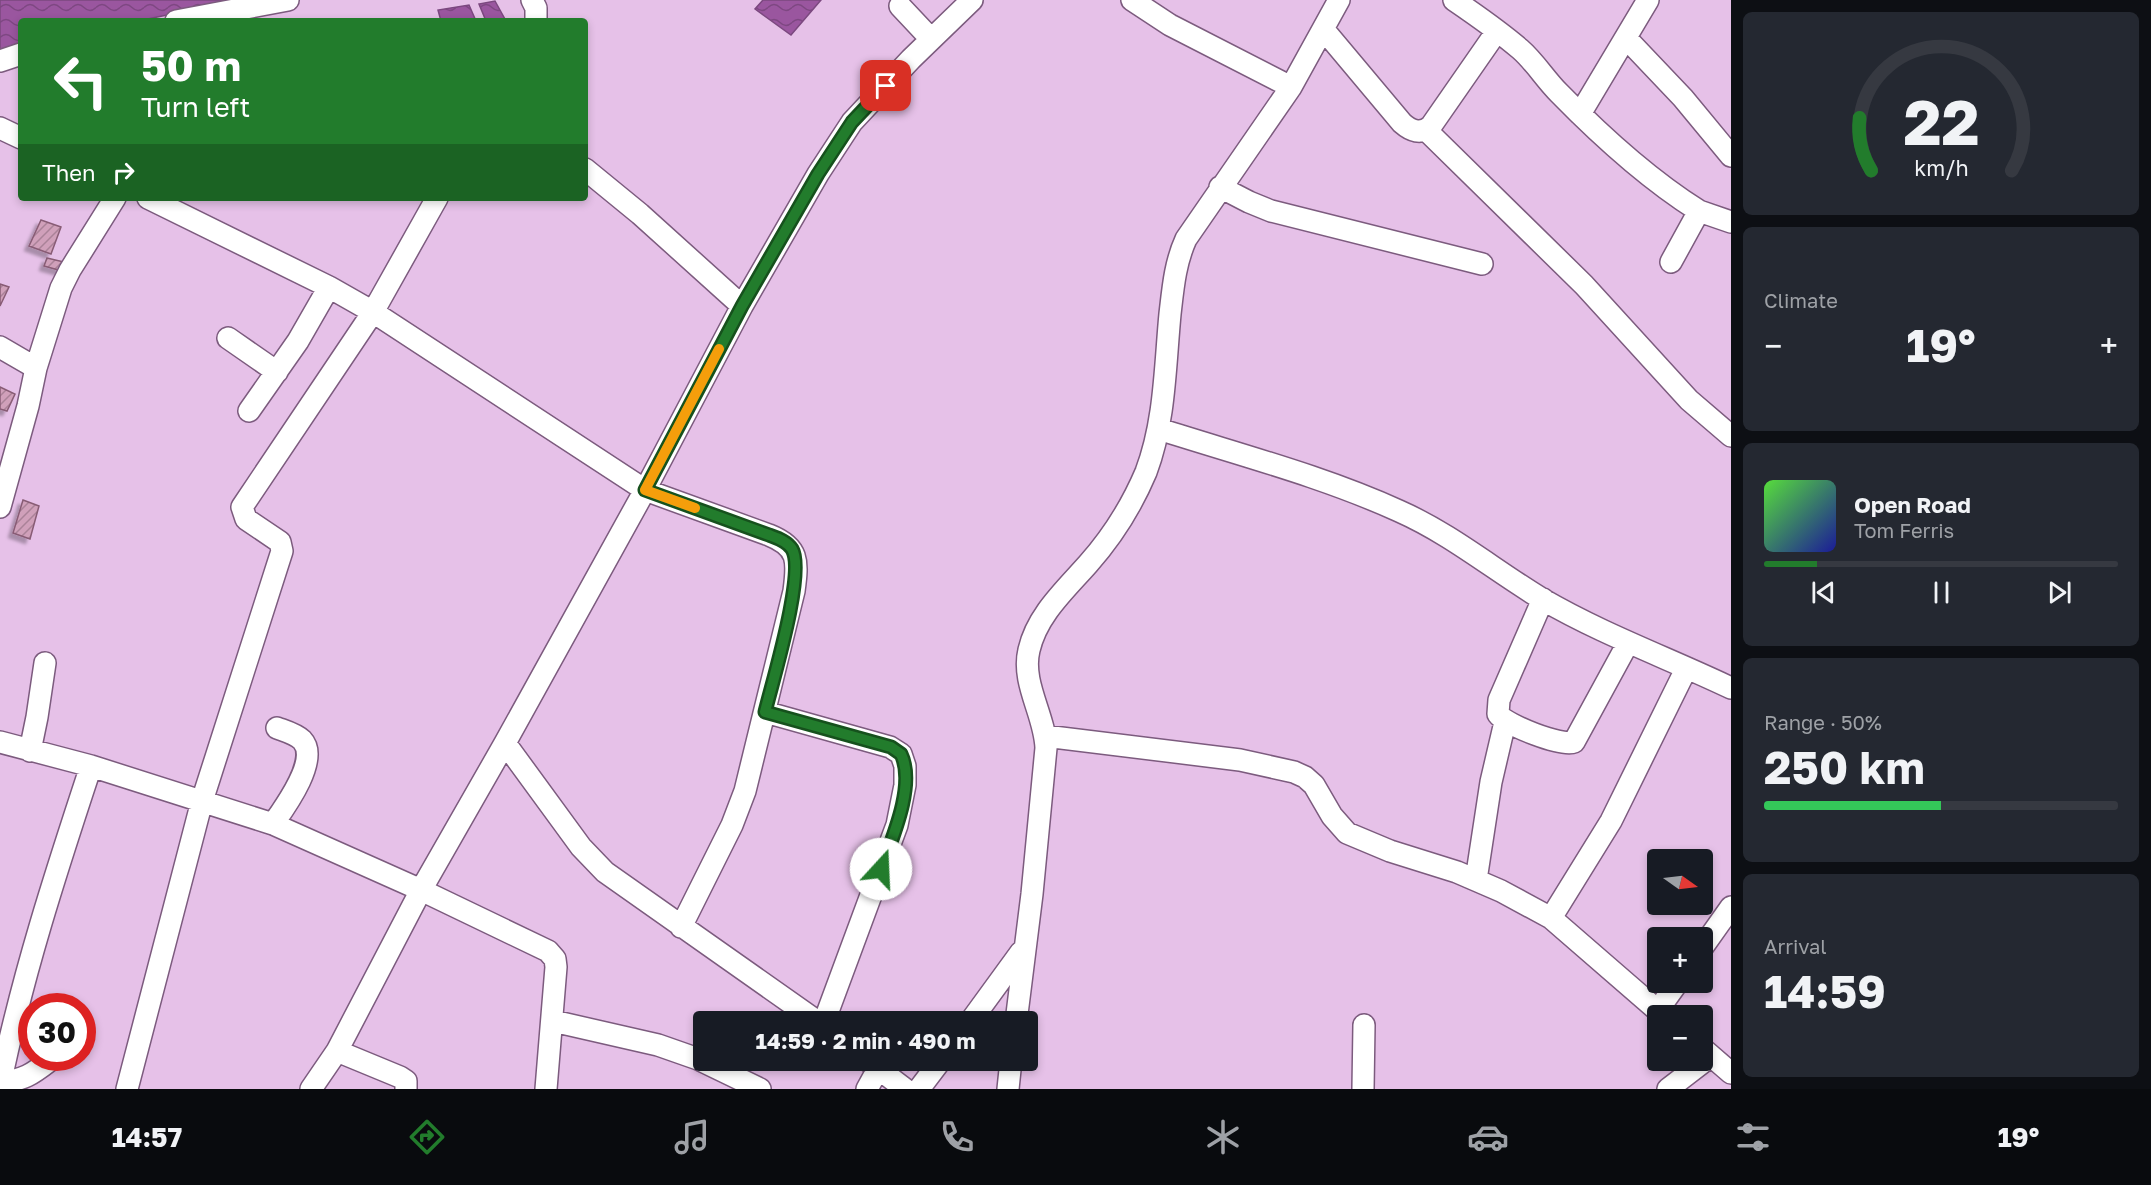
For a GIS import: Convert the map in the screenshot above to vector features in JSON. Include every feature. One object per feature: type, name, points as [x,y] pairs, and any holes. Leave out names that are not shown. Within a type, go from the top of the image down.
[{"type":"street","points":[[192,18],[288,0]]},
{"type":"street","points":[[532,0],[536,8],[536,18]]},
{"type":"street","points":[[310,1089],[337,1051],[421,890],[645,490],[742,306],[818,174],[852,122],[931,39],[972,0]]},
{"type":"street","points":[[1132,0],[1170,24],[1291,87]]},
{"type":"street","points":[[1017,1011],[1045,764],[1046,736],[1028,671],[1033,638],[1047,610],[1104,544],[1122,518],[1146,471],[1159,429],[1177,263],[1186,239],[1291,87],[1339,0]]},
{"type":"street","points":[[1454,0],[1497,31],[1539,68],[1557,91],[1580,114],[1657,182],[1699,211],[1731,222]]},
{"type":"street","points":[[1580,114],[1648,0]]},
{"type":"street","points":[[900,6],[931,39]]},
{"type":"street","points":[[1324,30],[1404,125],[1416,131],[1426,130],[1431,126],[1497,31]]},
{"type":"street","points":[[1626,38],[1683,98],[1731,156]]},
{"type":"street","points":[[0,61],[18,55]]},
{"type":"street","points":[[0,128],[18,137]]},
{"type":"street","points":[[1426,130],[1584,285],[1689,400],[1731,436]]},
{"type":"street","points":[[588,171],[640,214],[742,306]]},
{"type":"street","points":[[1220,187],[1271,210],[1482,264]]},
{"type":"street","points":[[0,507],[8,443],[28,406],[36,368],[61,288],[113,201]]},
{"type":"street","points":[[154,201],[329,287],[373,312],[645,490],[769,535],[785,542],[793,550],[796,564],[794,591],[745,791],[732,825],[681,927]]},
{"type":"street","points":[[127,1089],[202,801],[282,551],[280,542],[246,519],[242,507],[373,312],[435,201]]},
{"type":"street","points":[[1671,262],[1699,211]]},
{"type":"street","points":[[249,411],[298,341],[329,287]]},
{"type":"street","points":[[228,338],[277,372]]},
{"type":"street","points":[[0,347],[36,368]]},
{"type":"street","points":[[1159,429],[1285,467],[1400,511],[1442,533],[1543,599],[1628,643],[1731,687]]},
{"type":"street","points":[[1543,599],[1499,700],[1498,714],[1505,722],[1571,744],[1581,732],[1628,643]]},
{"type":"street","points":[[30,751],[39,709],[45,663]]},
{"type":"street","points":[[1551,918],[1611,821],[1686,669]]},
{"type":"street","points":[[765,712],[891,747],[904,760],[905,785],[897,825],[828,1011]]},
{"type":"street","points":[[1476,880],[1491,783],[1505,722]]},
{"type":"street","points":[[273,824],[298,784],[307,752],[300,738],[277,728]]},
{"type":"street","points":[[1046,736],[1240,760],[1284,768],[1305,777],[1314,785],[1332,816],[1347,833],[1390,851],[1457,872],[1501,891],[1551,918],[1652,1005]]},
{"type":"street","points":[[0,742],[91,766],[273,824],[421,890],[550,953],[555,959],[556,967],[554,1021],[546,1089]]},
{"type":"street","points":[[505,743],[593,860],[620,884],[802,1011]]},
{"type":"street","points":[[37,1071],[23,1079],[0,1083],[5,1038],[91,766]]},
{"type":"street","points":[[1713,932],[1731,907]]},
{"type":"street","points":[[978,1011],[1024,948]]},
{"type":"street","points":[[554,1021],[658,1045],[698,1059],[760,1089]]},
{"type":"street","points":[[1363,1089],[1364,1025]]},
{"type":"street","points":[[337,1051],[400,1077],[406,1081],[406,1089]]},
{"type":"street","points":[[1713,1057],[1731,1073]]},
{"type":"street","points":[[867,1089],[871,1071]]},
{"type":"street","points":[[880,1071],[905,1089]]},
{"type":"street","points":[[919,1089],[933,1071]]},
{"type":"street","points":[[1008,1089],[1010,1071]]},
{"type":"street","points":[[1668,1089],[1687,1071]]},
{"type":"water","points":[[0,0],[240,0],[153,18],[18,18],[18,46],[0,51]]},
{"type":"water","points":[[763,0],[821,0],[791,35],[755,9]]},
{"type":"water","points":[[495,1],[504,18],[485,18],[479,4]]},
{"type":"water","points":[[469,5],[475,18],[440,18],[438,10]]},
{"type":"building","points":[[41,220],[61,227],[51,254],[29,246]]},
{"type":"building","points":[[47,258],[64,262],[62,271],[44,266]]},
{"type":"building","points":[[0,284],[9,287],[0,306]]},
{"type":"building","points":[[0,387],[15,394],[7,411],[0,409]]},
{"type":"building","points":[[23,500],[39,506],[30,539],[13,533]]},
{"type":"slow traffic","points":[[695,508],[645,490],[719,349]]},
{"type":"route","points":[[881,869],[897,825],[905,785],[904,760],[901,754],[891,747],[765,712],[794,591],[796,564],[793,550],[785,542],[769,535],[645,490],[742,306],[818,174],[852,122],[886,86]]}]
